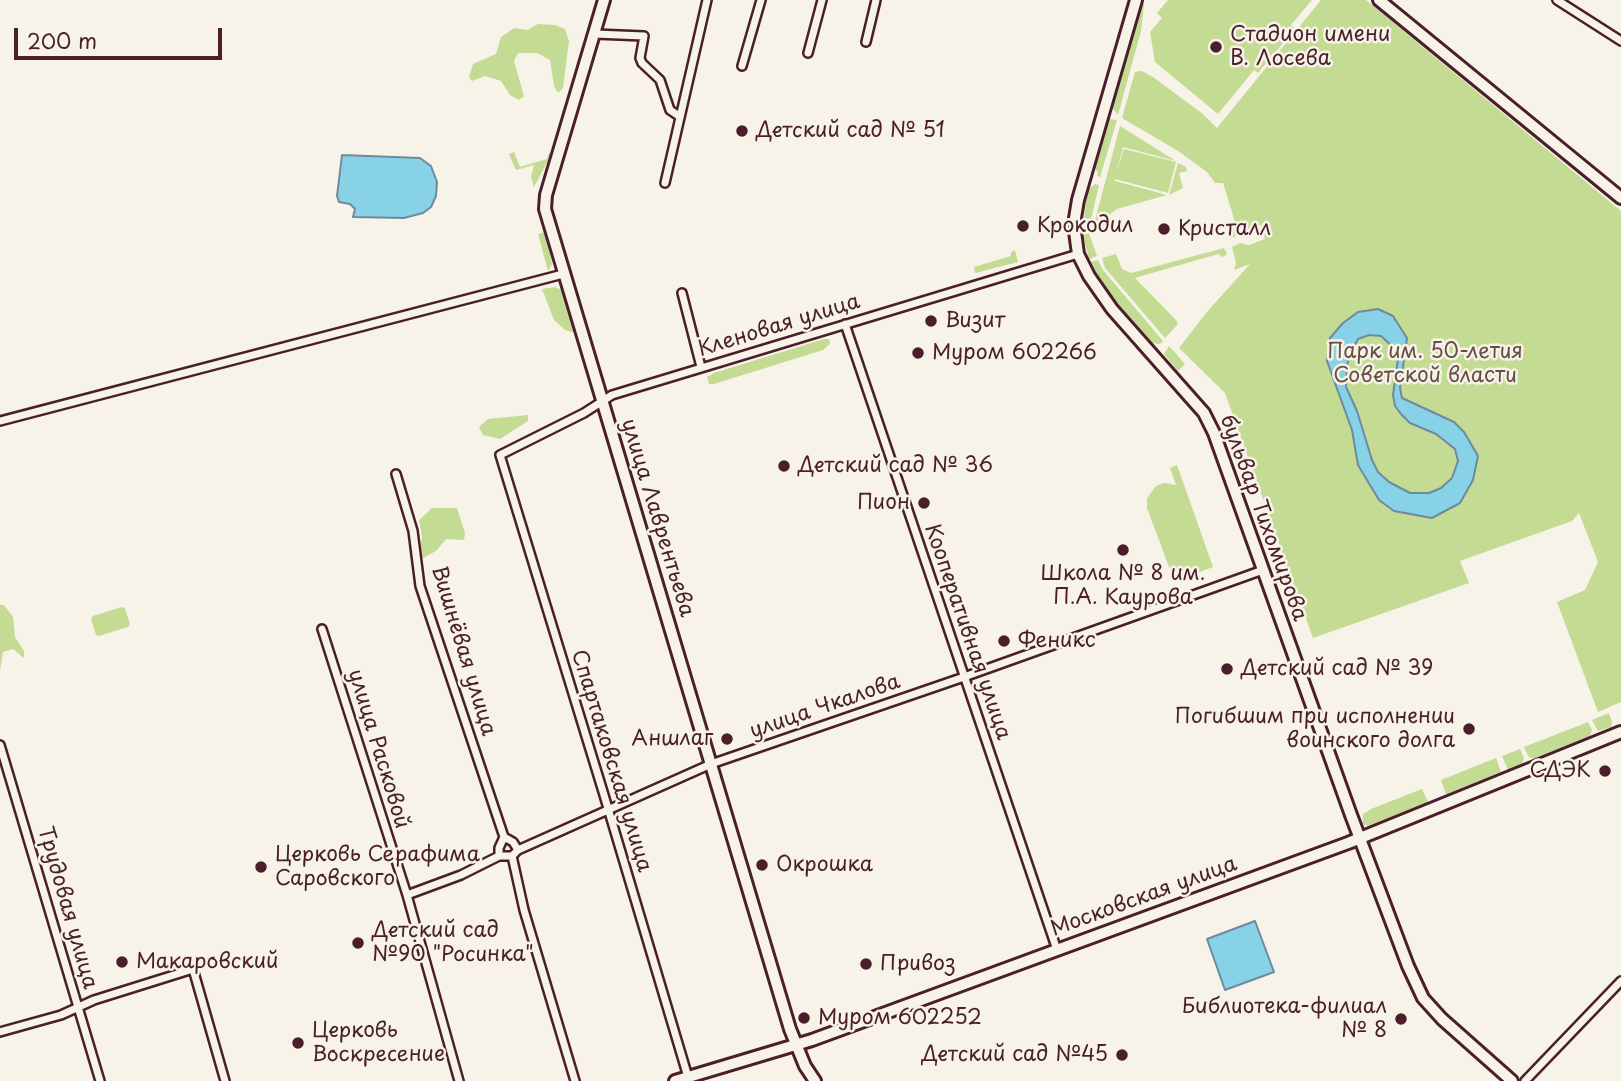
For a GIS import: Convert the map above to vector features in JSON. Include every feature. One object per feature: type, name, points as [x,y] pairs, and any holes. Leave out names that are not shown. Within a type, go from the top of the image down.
[{"type":"street","name":"улица Лаврентьева","points":[[604,0],[546,195],[545,209],[795,1045],[815,1081]]},
{"type":"street","points":[[666,183],[707,0]]},
{"type":"street","points":[[742,66],[761,0]]},
{"type":"street","points":[[807,53],[822,0]]},
{"type":"street","points":[[866,42],[876,0]]},
{"type":"street","name":"бульвар Тихомирова","points":[[1136,0],[1078,200],[1074,224],[1078,254],[1089,276],[1112,309],[1203,413],[1214,433],[1360,839],[1408,966],[1423,998],[1442,1019],[1512,1081]]},
{"type":"street","points":[[1379,0],[1620,196]]},
{"type":"street","points":[[1557,0],[1621,41]]},
{"type":"street","points":[[595,34],[644,36],[640,58],[642,63],[660,80],[666,103],[670,110],[679,116]]},
{"type":"street","name":"Кленовая улица","points":[[500,455],[584,413],[612,395],[1078,254]]},
{"type":"street","points":[[0,421],[563,274]]},
{"type":"street","points":[[682,293],[701,367]]},
{"type":"street","name":"Кооперативная улица","points":[[845,324],[1057,950]]},
{"type":"street","name":"Спартаковская улица","points":[[500,455],[688,1077]]},
{"type":"street","name":"Вишнёвая улица","points":[[396,474],[413,531],[420,586],[504,837],[513,842],[515,853]]},
{"type":"street","name":"улица Чкалова","points":[[407,895],[461,875],[499,856],[515,853],[710,764],[1263,570]]},
{"type":"street","name":"улица Расковой","points":[[322,629],[407,895],[460,1081]]},
{"type":"street","name":"Московская улица","points":[[675,1081],[795,1045],[1360,839],[1621,732]]},
{"type":"street","name":"Трудовая улица","points":[[0,745],[100,1081]]},
{"type":"street","points":[[499,856],[504,837]]},
{"type":"street","points":[[515,853],[524,910],[575,1081]]},
{"type":"street","points":[[0,1032],[193,969],[225,1081]]},
{"type":"street","points":[[1525,1081],[1621,981]]},
{"type":"green space","name":"Стадион имени В. Лосева","points":[[1168,0],[1312,0],[1291,25],[1295,29],[1258,73],[1254,70],[1218,114],[1155,62],[1150,32],[1162,18],[1157,13]]},
{"type":"green space","name":"Парк им. 50-летия Советской власти","points":[[1321,0],[1366,0],[1621,211],[1621,702],[1598,712],[1557,602],[1585,590],[1598,562],[1579,513],[1572,521],[1460,561],[1469,583],[1313,638],[1225,393],[1179,348],[1250,264],[1234,270],[1236,263],[1232,247],[1265,239],[1261,225],[1241,231],[1239,235],[1231,238],[1228,230],[1236,225],[1223,183],[1215,183],[1207,172],[1178,151],[1122,118],[1135,72],[1142,71],[1153,77],[1203,114],[1217,128]]},
{"type":"green space","points":[[1142,4],[1141,31],[1118,115],[1111,106],[1138,6]]},
{"type":"green space","points":[[538,24],[555,25],[565,29],[569,41],[563,88],[558,93],[554,86],[550,60],[537,53],[518,53],[514,61],[524,96],[519,100],[510,95],[501,81],[485,76],[472,81],[469,77],[473,64],[496,54],[501,37],[514,28],[527,30]]},
{"type":"green space","points":[[1108,119],[1117,120],[1100,177],[1097,176],[1094,166]]},
{"type":"green space","points":[[1120,126],[1176,161],[1123,147],[1117,171],[1124,149],[1176,162],[1168,193],[1115,179],[1167,195],[1117,209],[1109,215],[1108,224],[1093,228]]},
{"type":"green space","points":[[514,152],[520,167],[547,159],[549,153],[552,153],[534,187],[531,177],[534,165],[516,170],[509,154]]},
{"type":"green space","points":[[1178,163],[1186,167],[1187,171],[1179,173],[1183,188],[1169,195]]},
{"type":"green space","points":[[1095,184],[1099,185],[1089,228],[1083,230],[1087,190]]},
{"type":"green space","points":[[545,232],[552,264],[548,271],[538,234]]},
{"type":"green space","points":[[1089,233],[1097,256],[1089,259],[1083,235]]},
{"type":"green space","points":[[1224,248],[1227,254],[1223,257],[1218,254],[1135,278],[1178,324],[1165,338],[1105,268],[1102,258],[1116,254],[1122,269],[1131,273]]},
{"type":"green space","points":[[1015,250],[1018,262],[975,273],[974,267],[1011,256],[1011,252]]},
{"type":"green space","points":[[1098,260],[1103,270],[1163,341],[1160,344],[1152,343],[1117,306],[1090,262]]},
{"type":"green space","points":[[555,287],[562,290],[575,333],[565,330],[554,320],[542,289]]},
{"type":"green space","points":[[829,339],[830,344],[823,350],[709,384],[707,377],[714,373]]},
{"type":"green space","points":[[1169,346],[1185,364],[1178,371],[1164,354]]},
{"type":"green space","points":[[528,415],[528,421],[500,439],[483,435],[479,427],[488,419]]},
{"type":"green space","points":[[1177,465],[1213,567],[1189,576],[1178,575],[1169,567],[1147,508],[1147,498],[1156,486],[1164,483],[1176,485],[1170,468]]},
{"type":"green space","points":[[432,508],[457,508],[465,533],[464,540],[446,539],[436,551],[423,558],[420,552],[422,537],[419,520]]},
{"type":"green space","points":[[0,605],[4,605],[13,617],[15,637],[24,651],[24,658],[13,649],[3,652],[0,670]]},
{"type":"green space","points":[[125,608],[130,624],[128,627],[96,635],[91,619],[93,616]]},
{"type":"green space","points":[[1609,713],[1611,727],[1598,731],[1592,720]]},
{"type":"green space","points":[[1588,722],[1592,730],[1590,736],[1533,759],[1528,756],[1524,747]]},
{"type":"green space","points":[[1520,749],[1524,758],[1522,764],[1508,770],[1502,756]]},
{"type":"green space","points":[[1496,758],[1501,772],[1446,794],[1441,780]]},
{"type":"green space","points":[[1422,789],[1428,802],[1368,826],[1363,824],[1363,814],[1371,809]]},
{"type":"water","points":[[342,155],[420,158],[431,166],[437,182],[436,196],[431,207],[423,213],[404,218],[353,217],[355,209],[350,204],[339,202],[337,196]]},
{"type":"water","points":[[1378,309],[1393,316],[1407,338],[1400,388],[1402,398],[1454,422],[1464,432],[1478,456],[1473,480],[1460,503],[1432,518],[1394,511],[1379,500],[1358,465],[1352,430],[1327,361],[1330,338],[1343,323],[1358,312]],"holes":[[[1369,335],[1381,336],[1396,350],[1398,359],[1393,395],[1395,406],[1410,423],[1436,434],[1455,449],[1458,461],[1452,478],[1441,488],[1429,493],[1410,493],[1389,482],[1378,472],[1346,387],[1347,365],[1358,339]]]},
{"type":"water","points":[[1255,921],[1274,972],[1225,990],[1207,939]]},
{"type":"place","name":"Стадион имени В. Лосева","points":[[1216,47]]},
{"type":"place","name":"Детский сад № 51","points":[[742,131]]},
{"type":"place","name":"Крокодил","points":[[1023,226]]},
{"type":"place","name":"Кристалл","points":[[1164,229]]},
{"type":"place","name":"Визит","points":[[931,321]]},
{"type":"place","name":"Муром 602266","points":[[918,353]]},
{"type":"place","name":"Детский сад № 36","points":[[784,466]]},
{"type":"place","name":"Пион","points":[[924,503]]},
{"type":"place","name":"Школа № 8 им. П.А. Каурова","points":[[1123,550]]},
{"type":"place","name":"Феникс","points":[[1004,641]]},
{"type":"place","name":"Детский сад № 39","points":[[1227,669]]},
{"type":"place","name":"Погибшим при исполнении воинского долга","points":[[1469,729]]},
{"type":"place","name":"Аншлаг","points":[[727,739]]},
{"type":"place","name":"СДЭК","points":[[1605,771]]},
{"type":"place","name":"Окрошка","points":[[762,865]]},
{"type":"place","name":"Церковь Серафима Саровского","points":[[261,867]]},
{"type":"place","name":"Детский сад №90 \"Росинка\"","points":[[358,943]]},
{"type":"place","name":"Макаровский","points":[[122,962]]},
{"type":"place","name":"Привоз","points":[[866,964]]},
{"type":"place","name":"Муром 602252","points":[[804,1018]]},
{"type":"place","name":"Библиотека-филиал № 8","points":[[1401,1019]]},
{"type":"place","name":"Церковь Воскресение","points":[[298,1043]]},
{"type":"place","name":"Детский сад №45","points":[[1122,1055]]}]
